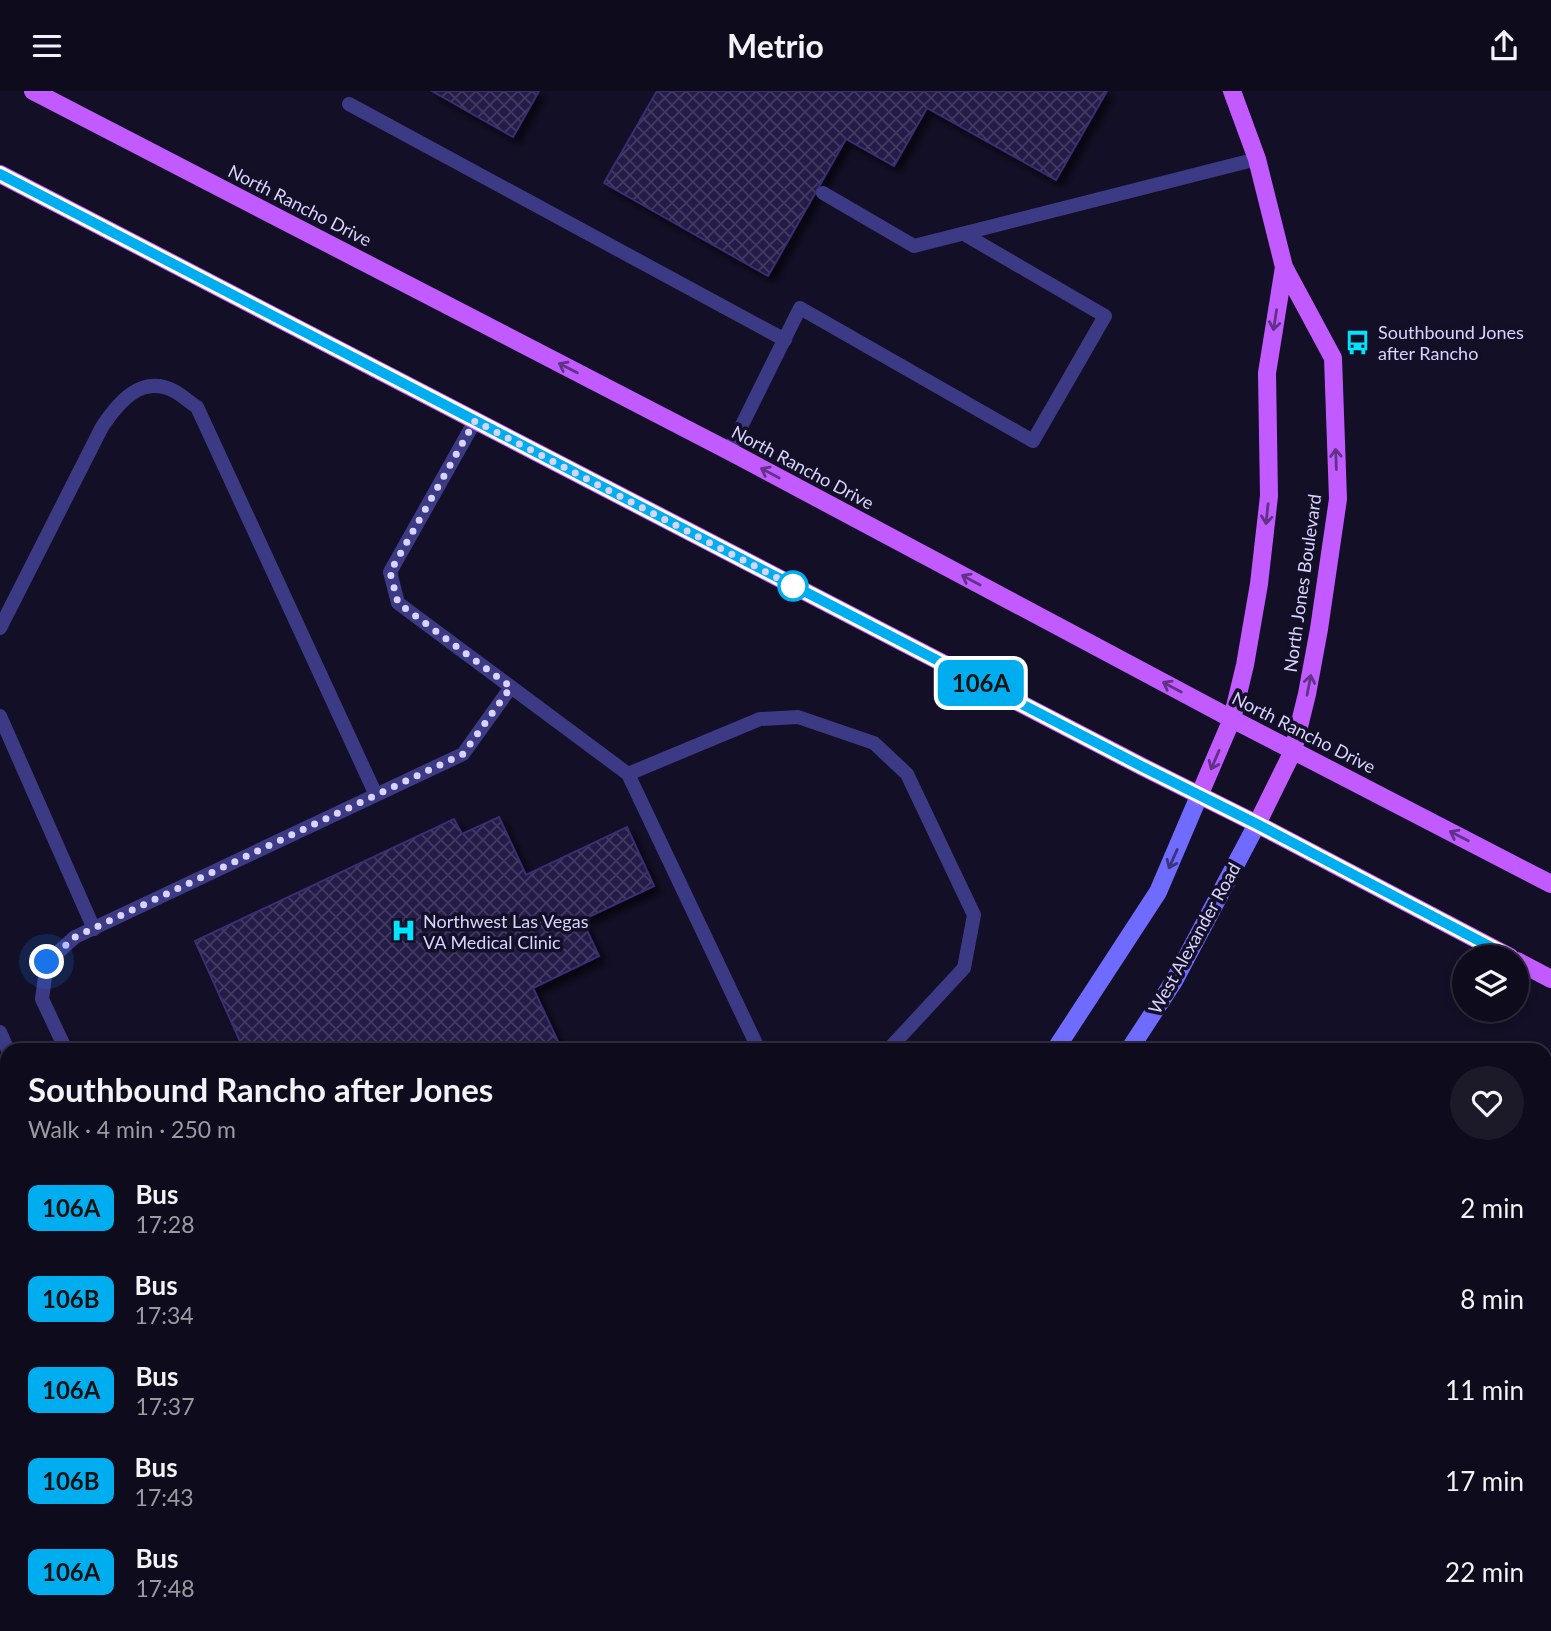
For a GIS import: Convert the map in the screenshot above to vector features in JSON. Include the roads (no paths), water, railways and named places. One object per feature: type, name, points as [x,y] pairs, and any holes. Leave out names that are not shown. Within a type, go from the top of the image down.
[{"type":"main road","name":"North Rancho Drive","points":[[33,91],[729,451],[1232,719],[1551,884]]},
{"type":"main road","name":"North Jones Boulevard","points":[[1232,91],[1257,159],[1284,267],[1333,358],[1338,499],[1314,655],[1293,751],[1257,824]]},
{"type":"main road","points":[[0,174],[1487,945]]},
{"type":"main road","name":"North Jones Boulevard","points":[[1199,796],[1232,719],[1245,666],[1259,584],[1269,496],[1267,373],[1284,267]]},
{"type":"main road","points":[[1060,1043],[1158,892],[1199,796]]},
{"type":"main road","name":"West Alexander Road","points":[[1134,1043],[1174,981],[1257,824]]},
{"type":"main road","points":[[1529,967],[1551,979]]},
{"type":"lane","points":[[349,104],[785,340]]},
{"type":"lane","points":[[823,193],[914,246],[1257,159]]},
{"type":"lane","points":[[729,451],[800,308],[1033,441],[1105,316],[964,234]]},
{"type":"lane","points":[[0,628],[102,427],[120,401],[146,386],[172,390],[197,407],[376,795]]},
{"type":"lane","points":[[475,421],[390,572],[398,603],[628,775],[756,1043]]},
{"type":"lane","points":[[63,1043],[42,999],[47,962],[75,937],[463,754],[511,687]]},
{"type":"lane","points":[[0,716],[94,929]]},
{"type":"lane","points":[[628,775],[760,719],[798,717],[874,743],[907,774],[974,915],[964,968],[894,1043]]},
{"type":"place","name":"Southbound Jones after Rancho","points":[[1358,342]]},
{"type":"place","name":"Northwest Las Vegas VA Medical Clinic","points":[[403,931]]}]
